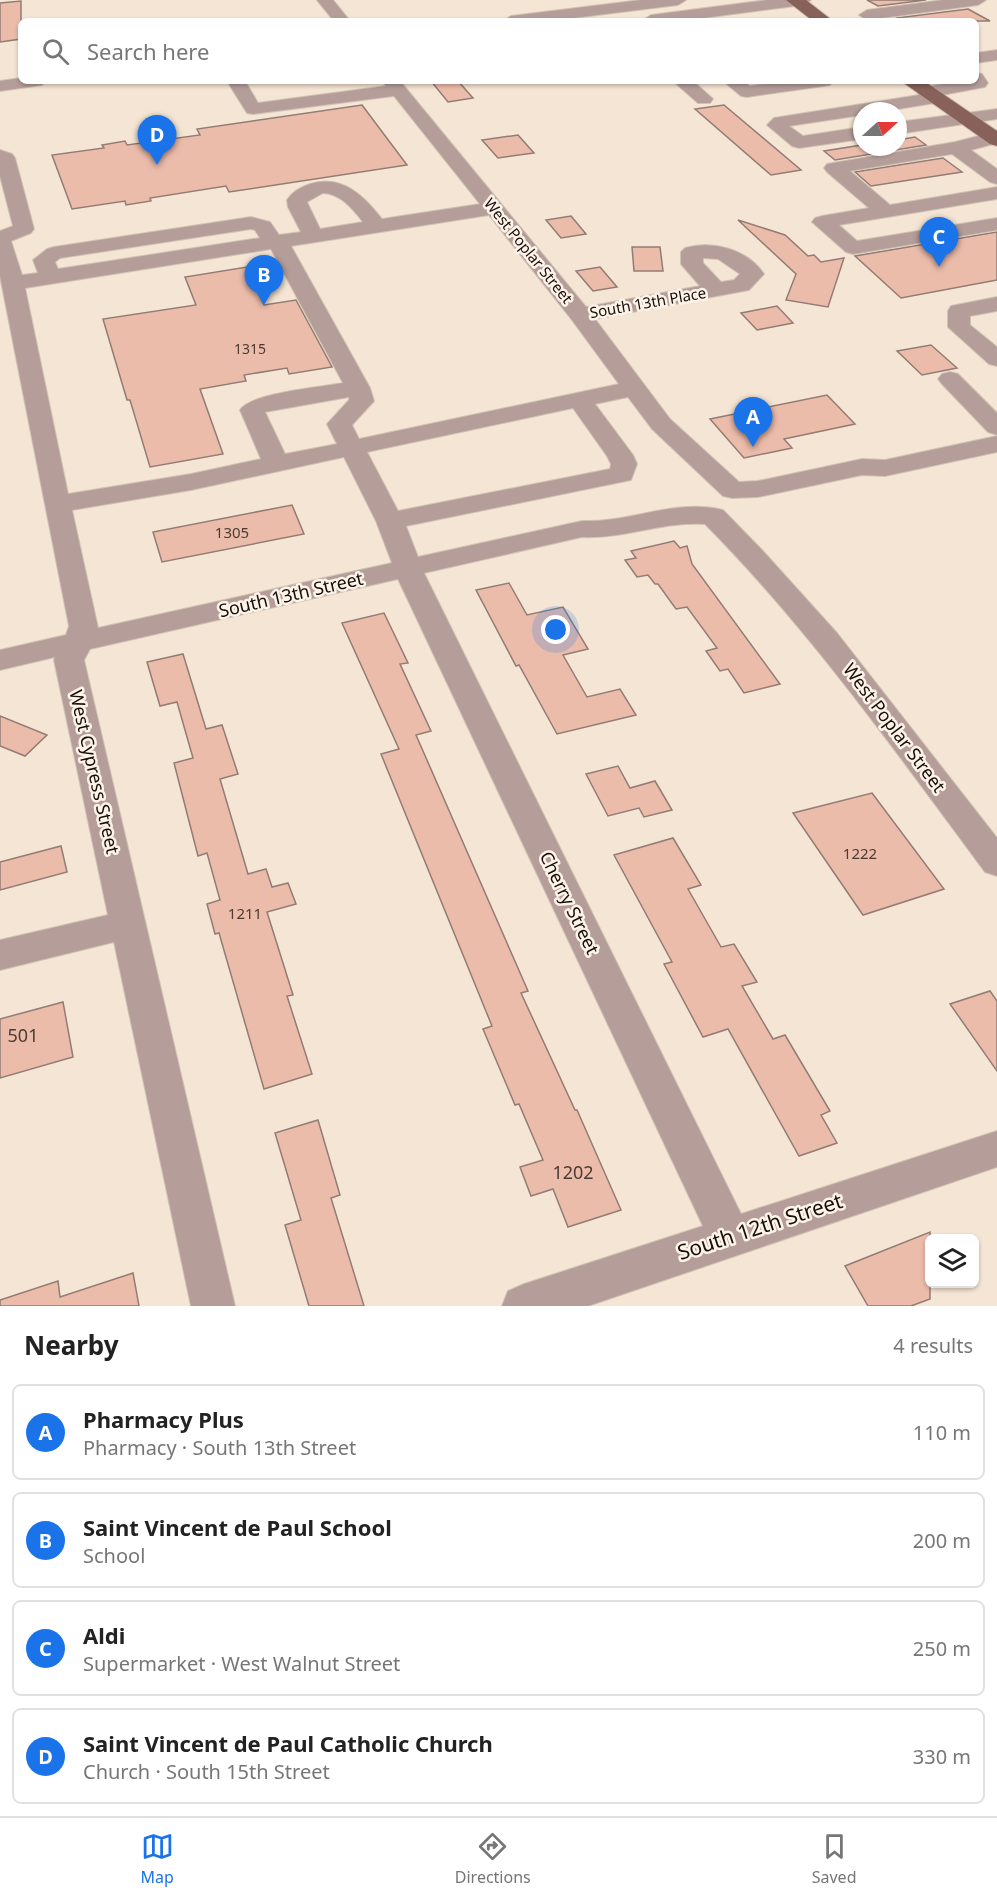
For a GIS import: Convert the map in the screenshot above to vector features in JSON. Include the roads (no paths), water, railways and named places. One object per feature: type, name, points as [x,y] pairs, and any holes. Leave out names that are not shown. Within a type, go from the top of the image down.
[{"type":"main road","points":[[798,0],[820,18]]},
{"type":"main road","points":[[924,90],[994,136]]},
{"type":"street","points":[[325,0],[340,18]]},
{"type":"street","points":[[535,18],[678,0]]},
{"type":"street","points":[[668,18],[798,0]]},
{"type":"street","points":[[867,15],[978,0]]},
{"type":"street","points":[[628,6],[642,18]]},
{"type":"street","points":[[750,7],[765,18]]},
{"type":"street","points":[[979,58],[997,55]]},
{"type":"street","points":[[0,86],[18,84]]},
{"type":"street","points":[[238,84],[253,110],[394,86]]},
{"type":"street","points":[[686,84],[704,99]]},
{"type":"street","points":[[736,84],[747,92],[786,84]]},
{"type":"street","points":[[870,102],[924,90],[971,84]]},
{"type":"street","name":"West Poplar Street","points":[[394,86],[580,315],[661,424],[740,500],[745,523],[764,545],[791,584],[790,594]]},
{"type":"street","points":[[853,106],[780,122],[777,125],[799,142],[853,134]]},
{"type":"street","points":[[907,127],[997,114]]},
{"type":"street","points":[[886,212],[834,168],[956,148],[994,136]]},
{"type":"street","points":[[956,148],[989,176]]},
{"type":"street","points":[[0,156],[5,158],[24,229],[0,239]]},
{"type":"street","points":[[989,176],[886,212],[822,222],[854,248],[997,224]]},
{"type":"street","points":[[314,236],[298,207],[297,200],[304,193],[318,189],[332,188],[350,195],[376,226]]},
{"type":"street","points":[[865,194],[888,190]]},
{"type":"street","points":[[13,283],[494,208]]},
{"type":"street","name":"West Cypress Street","points":[[0,239],[13,283],[84,626],[79,642],[69,660],[213,1306]]},
{"type":"street","points":[[275,242],[358,388],[260,405],[252,410],[276,464]]},
{"type":"street","name":"South 13th Place","points":[[580,315],[716,290]]},
{"type":"street","points":[[997,304],[959,311],[959,327],[997,359]]},
{"type":"street","points":[[950,379],[997,427]]},
{"type":"street","name":"Cherry Street","points":[[358,388],[362,401],[339,424],[390,521],[419,593],[730,1236]]},
{"type":"street","points":[[57,504],[191,482],[634,388]]},
{"type":"street","points":[[390,521],[621,474],[624,464],[620,455],[580,401]]},
{"type":"street","name":"West Poplar Street","points":[[661,424],[664,438],[681,464],[698,483],[707,505],[776,584],[790,594],[997,863]]},
{"type":"street","points":[[740,500],[768,502],[876,479],[885,468],[997,444]]},
{"type":"street","name":"South 13th Street","points":[[0,660],[582,529],[601,530],[685,514],[707,505],[737,517],[740,500]]},
{"type":"street","points":[[0,955],[129,924]]},
{"type":"street","name":"South 12th Street","points":[[524,1306],[997,1149]]},
{"type":"place","name":"Saint Vincent de Paul Catholic Church","points":[[157,165]]},
{"type":"place","name":"Aldi","points":[[939,267]]},
{"type":"place","name":"Saint Vincent de Paul School","points":[[264,305]]},
{"type":"place","name":"Pharmacy Plus","points":[[753,447]]}]
